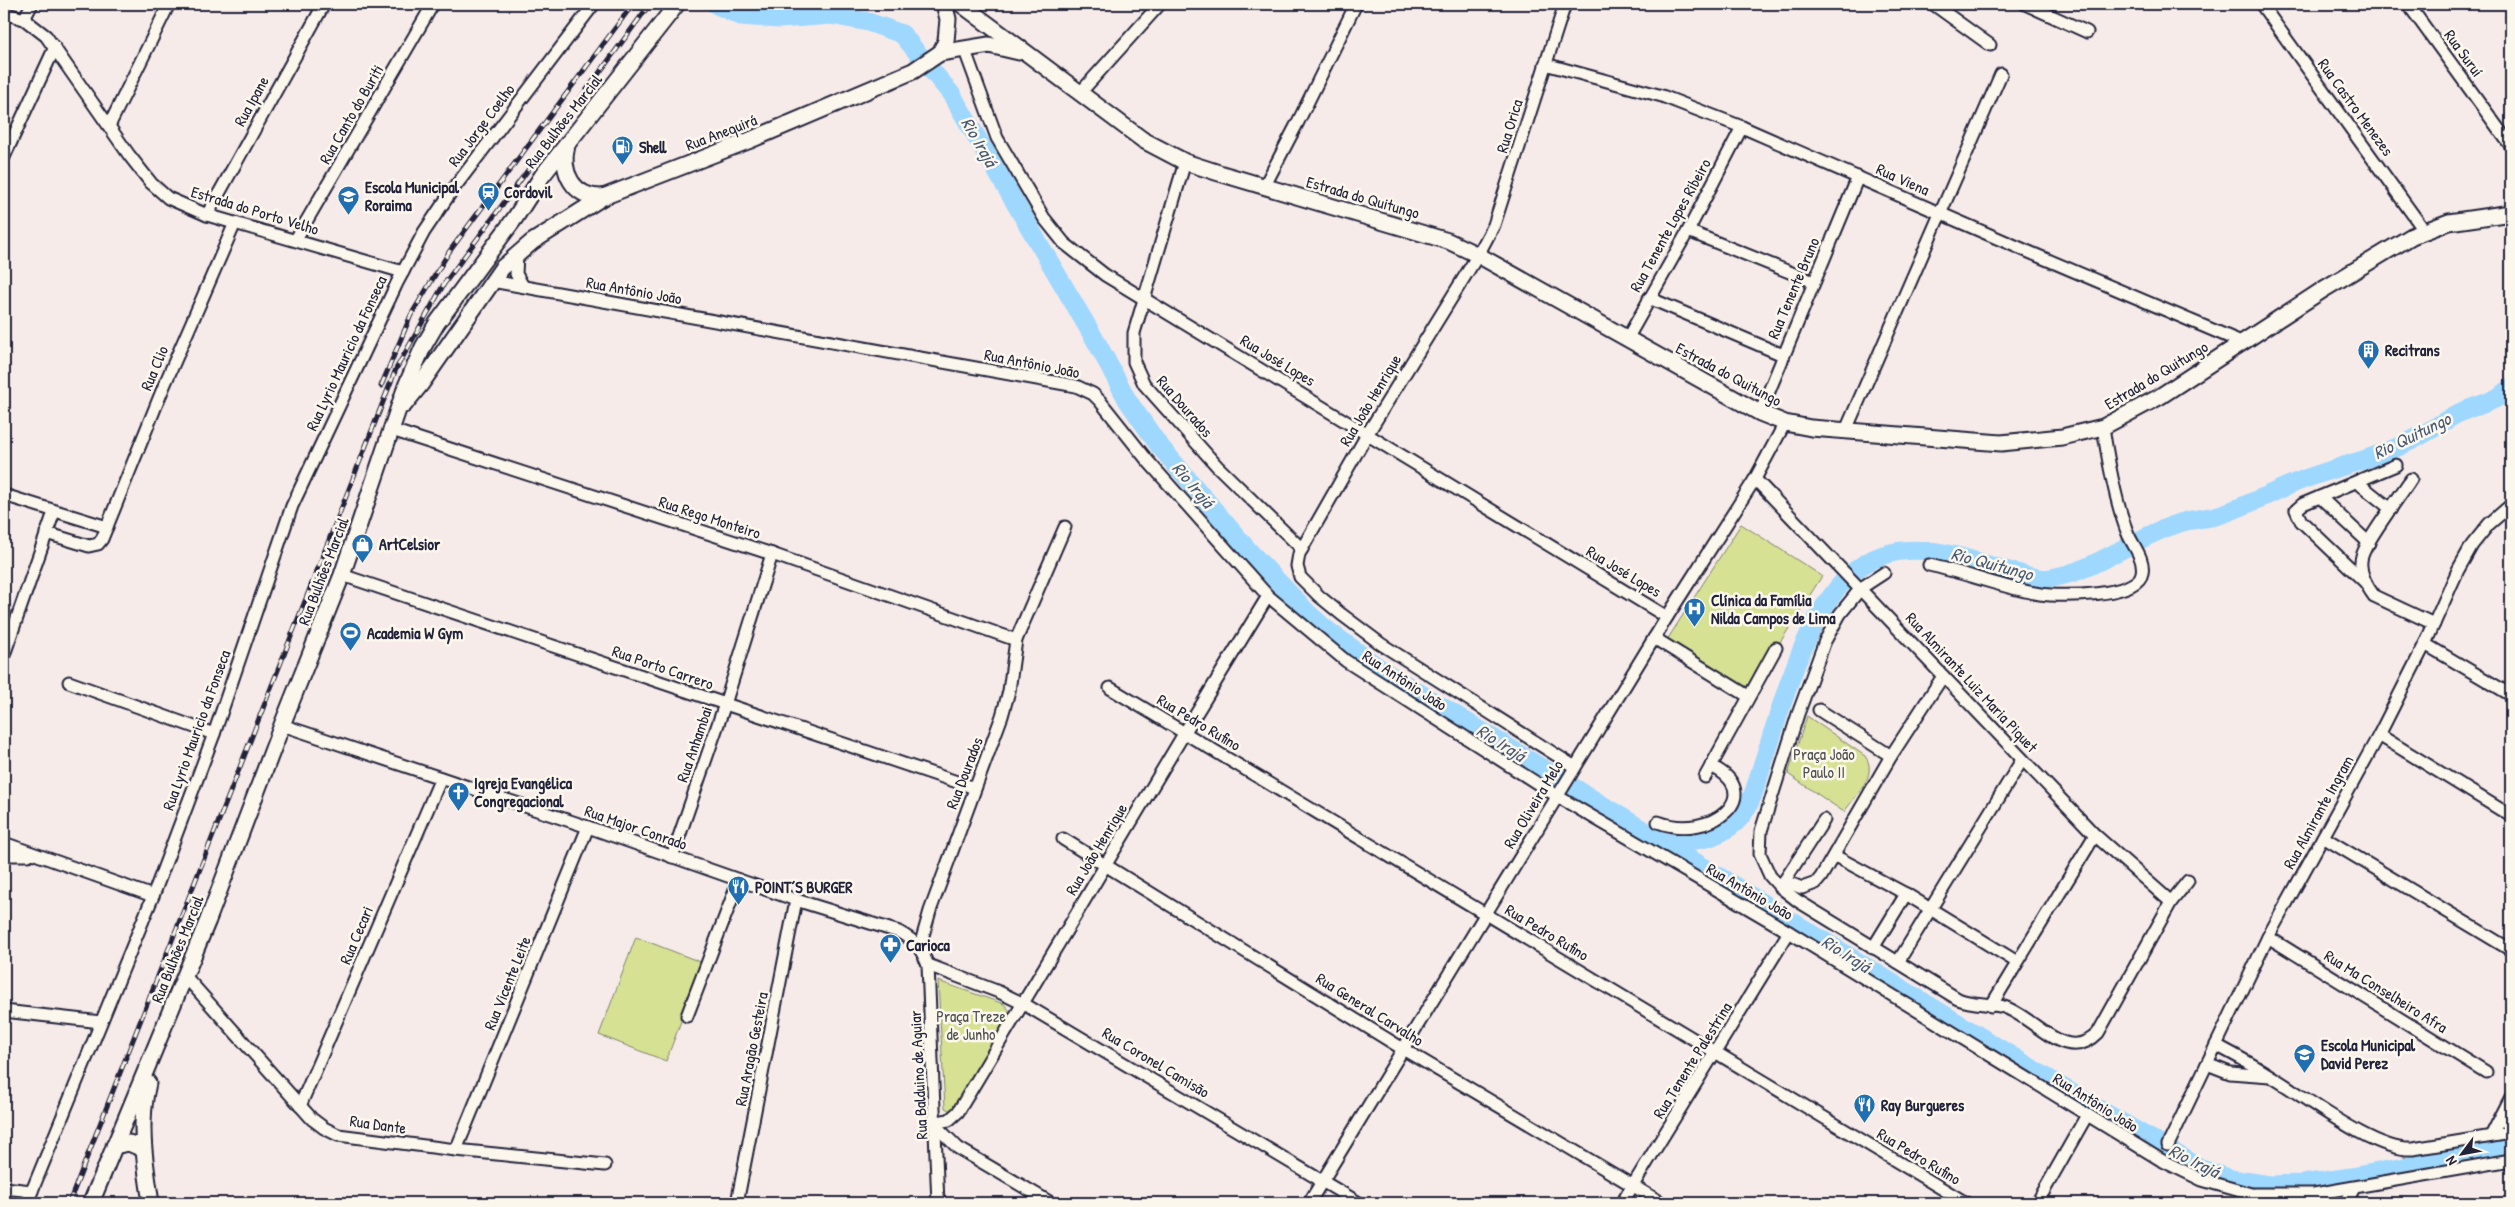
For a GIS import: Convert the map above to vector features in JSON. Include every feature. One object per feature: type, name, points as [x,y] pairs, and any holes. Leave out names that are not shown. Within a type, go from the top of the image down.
[{"type":"main road","name":"Rua Bulhões Marcial","points":[[92,1203],[208,920],[282,725],[342,575],[416,363],[437,323],[514,218],[542,176],[676,4]]},
{"type":"main road","points":[[936,55],[946,41],[948,30],[944,4]]},
{"type":"main road","name":"Estrada do Quitungo","points":[[961,4],[1143,140],[1185,162],[1448,241],[1478,255],[1760,413],[1785,423],[1811,428],[2001,443],[2062,437],[2103,427],[2159,397],[2241,342],[2341,279],[2424,230],[2449,222],[2511,213]]},
{"type":"main road","name":"Estrada do Quitungo","points":[[936,55],[964,48],[989,45],[1002,46],[1034,58]]},
{"type":"main road","name":"Rua Anequirá","points":[[398,412],[421,384],[502,268],[517,254],[551,229],[603,197],[663,172],[748,141],[883,85],[919,67],[936,55]]},
{"type":"main road","points":[[567,145],[565,164],[574,185],[582,194],[592,197],[603,197]]},
{"type":"main road","points":[[151,1203],[143,1148],[142,1112],[153,1055]]},
{"type":"main road","points":[[114,1146],[129,1143],[143,1148]]},
{"type":"street","points":[[24,19],[32,4]]},
{"type":"street","points":[[109,126],[169,4]]},
{"type":"street","name":"Rua Ipane","points":[[207,214],[324,4]]},
{"type":"street","name":"Rua Canto do Buriti","points":[[296,240],[433,4]]},
{"type":"street","name":"Rua Jorge Coelho","points":[[403,272],[424,232],[451,192],[594,4]]},
{"type":"street","points":[[1080,93],[1160,4]]},
{"type":"street","points":[[1264,187],[1356,4]]},
{"type":"street","name":"Rua Orica","points":[[1478,255],[1497,217],[1565,4]]},
{"type":"street","points":[[1933,4],[1990,46]]},
{"type":"street","points":[[2025,4],[2087,32]]},
{"type":"street","name":"Rua Castro Menezes","points":[[2261,4],[2424,230]]},
{"type":"street","name":"Rua Suruí","points":[[2408,4],[2511,146]]},
{"type":"street","name":"Estrada do Porto Velho","points":[[4,12],[24,19],[46,36],[150,183],[168,198],[235,223],[403,272]]},
{"type":"street","points":[[4,157],[55,47]]},
{"type":"street","name":"Rua José Lopes","points":[[964,48],[998,138],[1053,232],[1078,256],[1667,616]]},
{"type":"street","name":"Rua Viena","points":[[1545,64],[1662,96],[1742,127],[2241,342]]},
{"type":"street","points":[[1846,430],[2001,74]]},
{"type":"street","name":"Rua Tenente Lopes Ribeiro","points":[[1627,339],[1688,231],[1742,127]]},
{"type":"street","name":"Rua Dourados","points":[[1185,162],[1143,297],[1134,334],[1133,347],[1137,373],[1144,384],[1217,466],[1302,548]]},
{"type":"street","name":"Rua Tenente Bruno","points":[[1760,413],[1858,177]]},
{"type":"street","name":"Rua Clio","points":[[46,533],[93,546],[102,539],[164,386],[235,223]]},
{"type":"street","points":[[1688,231],[1814,282]]},
{"type":"street","points":[[517,254],[516,274],[523,286]]},
{"type":"street","name":"Rua João Henrique","points":[[1297,566],[1302,548],[1368,433],[1478,255]]},
{"type":"street","name":"Rua Lyrio Mauricio da Fonseca","points":[[27,1203],[153,896],[214,734],[292,506],[403,272]]},
{"type":"street","name":"Rua Antônio João","points":[[492,281],[1076,386],[1093,394],[1148,460],[1268,596],[1354,667],[1558,794],[1789,932],[2086,1115],[2186,1173],[2214,1184],[2250,1194],[2266,1203]]},
{"type":"street","points":[[1649,298],[1783,355]]},
{"type":"street","name":"Rua Oliveira Melo","points":[[1309,1203],[1667,616],[1755,478],[1785,423]]},
{"type":"street","points":[[1929,565],[2040,594],[2087,594],[2125,590],[2137,584],[2142,574],[2142,562],[2128,534],[2107,454],[2103,427]]},
{"type":"street","name":"Rua Rego Monteiro","points":[[392,430],[772,554],[1016,640]]},
{"type":"street","points":[[2396,465],[2299,507],[2297,516],[2365,582],[2374,596],[2380,601],[2434,624]]},
{"type":"street","name":"Rua Almirante Luiz Maria Piquet","points":[[1755,478],[2095,835],[2171,902]]},
{"type":"street","points":[[2365,582],[2362,556],[2411,479]]},
{"type":"street","points":[[2357,482],[2391,509]]},
{"type":"street","points":[[4,495],[107,527]]},
{"type":"street","points":[[2320,497],[2369,543]]},
{"type":"street","name":"Rua Almirante Ingram","points":[[2168,1145],[2268,937],[2379,735],[2472,545],[2489,524],[2511,504]]},
{"type":"street","points":[[4,656],[54,512]]},
{"type":"street","name":"Rua Dourados","points":[[920,946],[927,920],[1006,704],[1016,640],[1065,527]]},
{"type":"street","name":"Rua Anhambai","points":[[672,857],[725,704],[772,554]]},
{"type":"street","name":"Rua Antônio João","points":[[1297,566],[1300,577],[1319,596],[1375,639],[1573,770]]},
{"type":"street","name":"Rua Antônio João","points":[[1884,573],[1858,585],[1825,641],[1798,714],[1761,831],[1760,854],[1764,866],[1782,884],[1827,920],[1958,999],[1969,1003],[2003,1007],[2053,1038],[2072,1045],[2091,1040],[2098,1032],[2171,902]]},
{"type":"street","name":"Rua Porto Carrero","points":[[342,575],[975,788]]},
{"type":"street","name":"Rua João Henrique","points":[[952,1118],[958,1112],[1024,1004],[1268,596]]},
{"type":"street","points":[[1654,638],[1748,696]]},
{"type":"street","points":[[2425,644],[2511,695]]},
{"type":"street","points":[[1704,777],[1776,648]]},
{"type":"street","points":[[1824,820],[1782,884],[1797,888],[1808,887],[1816,883],[1835,856],[1892,756],[1943,676]]},
{"type":"street","points":[[69,682],[214,734]]},
{"type":"street","name":"Rua Pedro Rufino","points":[[1110,688],[1966,1203]]},
{"type":"street","points":[[1819,710],[1892,756]]},
{"type":"street","name":"Rua Major Conrado","points":[[282,725],[588,827],[796,900],[899,932],[920,946]]},
{"type":"street","points":[[2379,735],[2511,816]]},
{"type":"street","points":[[1898,962],[1929,908],[2022,760]]},
{"type":"street","points":[[1658,822],[1670,827],[1696,827],[1712,823],[1726,814],[1732,807],[1734,800],[1732,786],[1725,776],[1711,766]]},
{"type":"street","name":"Rua Cecari","points":[[300,1106],[441,778]]},
{"type":"street","name":"Rua Vicente Leite","points":[[456,1150],[588,827]]},
{"type":"street","points":[[1991,1006],[2095,835]]},
{"type":"street","points":[[2322,837],[2511,950]]},
{"type":"street","name":"Rua General Carvalho","points":[[1063,839],[1403,1049],[1662,1203]]},
{"type":"street","points":[[4,843],[35,856],[153,896]]},
{"type":"street","points":[[4,855],[35,856]]},
{"type":"street","points":[[1835,856],[1906,894],[2017,962]]},
{"type":"street","points":[[686,1016],[739,880]]},
{"type":"street","points":[[2171,902],[2188,881]]},
{"type":"street","points":[[1873,948],[1906,894]]},
{"type":"street","name":"Rua Aragão Gesteira","points":[[737,1203],[796,900]]},
{"type":"street","name":"Rua Tenente Palestrina","points":[[1622,1203],[1716,1054],[1789,932]]},
{"type":"street","name":"Rua Ma Conselheiro Afra","points":[[2268,937],[2486,1072]]},
{"type":"street","name":"Rua Balduino de Aguiar","points":[[920,946],[928,965],[937,1124],[938,1203]]},
{"type":"street","name":"Rua Coronel Camisão","points":[[928,965],[1024,1004],[1359,1203]]},
{"type":"street","name":"Rua Dante","points":[[185,976],[300,1106],[324,1128],[338,1135],[456,1150],[605,1165]]},
{"type":"street","points":[[4,1011],[101,1022]]},
{"type":"street","points":[[2216,1045],[2272,1076],[2361,1132],[2396,1149],[2413,1149],[2511,1133]]},
{"type":"street","points":[[2207,1064],[2217,1070],[2230,1073],[2272,1076]]},
{"type":"street","points":[[2492,1136],[2511,1096]]},
{"type":"street","points":[[2036,1203],[2086,1115]]},
{"type":"street","points":[[952,1118],[937,1124],[956,1147],[1052,1203]]},
{"type":"street","points":[[952,1118],[949,1133],[956,1147]]},
{"type":"street","points":[[938,1158],[956,1147]]},
{"type":"street","points":[[2250,1194],[2289,1195],[2354,1188],[2511,1160]]},
{"type":"street","points":[[4,1188],[32,1191]]},
{"type":"street","points":[[2346,1203],[2354,1188]]},
{"type":"green space","points":[[1741,524],[1822,576],[1748,693],[1667,640]]},
{"type":"green space","name":"Praça João Paulo II","points":[[1807,716],[1865,756],[1869,763],[1869,771],[1864,785],[1844,812],[1788,774]]},
{"type":"green space","points":[[636,937],[703,963],[666,1061],[599,1035]]},
{"type":"green space","name":"Praça Treze de Junho","points":[[938,981],[1004,1004],[1009,1010],[1010,1018],[959,1109],[951,1111],[945,1108]]},
{"type":"green space","points":[[2344,1198],[2341,1203],[2273,1203]]},
{"type":"waterway","name":"Rio Irajá","points":[[715,4],[741,16],[779,19],[831,15],[868,22],[902,34],[952,95],[1097,343],[1128,401],[1158,444],[1248,550],[1308,613],[1327,630],[1382,670],[2090,1104],[2204,1170],[2231,1179],[2270,1185],[2303,1184],[2351,1177],[2511,1147]]},
{"type":"waterway","name":"Rio Quitungo","points":[[1665,843],[1684,842],[1710,837],[1727,829],[1741,817],[1755,789],[1780,710],[1804,646],[1819,615],[1837,589],[1858,568],[1883,555],[1916,550],[1949,554],[2036,578],[2050,578],[2067,574],[2099,562],[2161,530],[2182,522],[2229,511],[2302,480],[2393,449],[2431,430],[2459,413],[2499,397],[2511,388]]},
{"type":"railway","points":[[381,386],[411,315],[449,252],[633,4]]},
{"type":"railway","points":[[69,1203],[396,369],[444,284],[650,4]]},
{"type":"place","name":"Shell","points":[[623,166]]},
{"type":"place","name":"Cordovil","points":[[488,211]]},
{"type":"place","name":"Escola Municipal Roraima","points":[[349,215]]},
{"type":"place","name":"Recitrans","points":[[2369,369]]},
{"type":"place","name":"ArtCelsior","points":[[363,563]]},
{"type":"place","name":"Clínica da Família Nilda Campos de Lima","points":[[1695,628]]},
{"type":"place","name":"Academia W Gym","points":[[351,652]]},
{"type":"place","name":"Igreja Evangélica Congregacional","points":[[458,811]]},
{"type":"place","name":"POINT´S BURGER","points":[[739,906]]},
{"type":"place","name":"Carioca","points":[[890,964]]},
{"type":"place","name":"Escola Municipal David Perez","points":[[2305,1073]]},
{"type":"place","name":"Ray Burgueres","points":[[1865,1124]]}]
